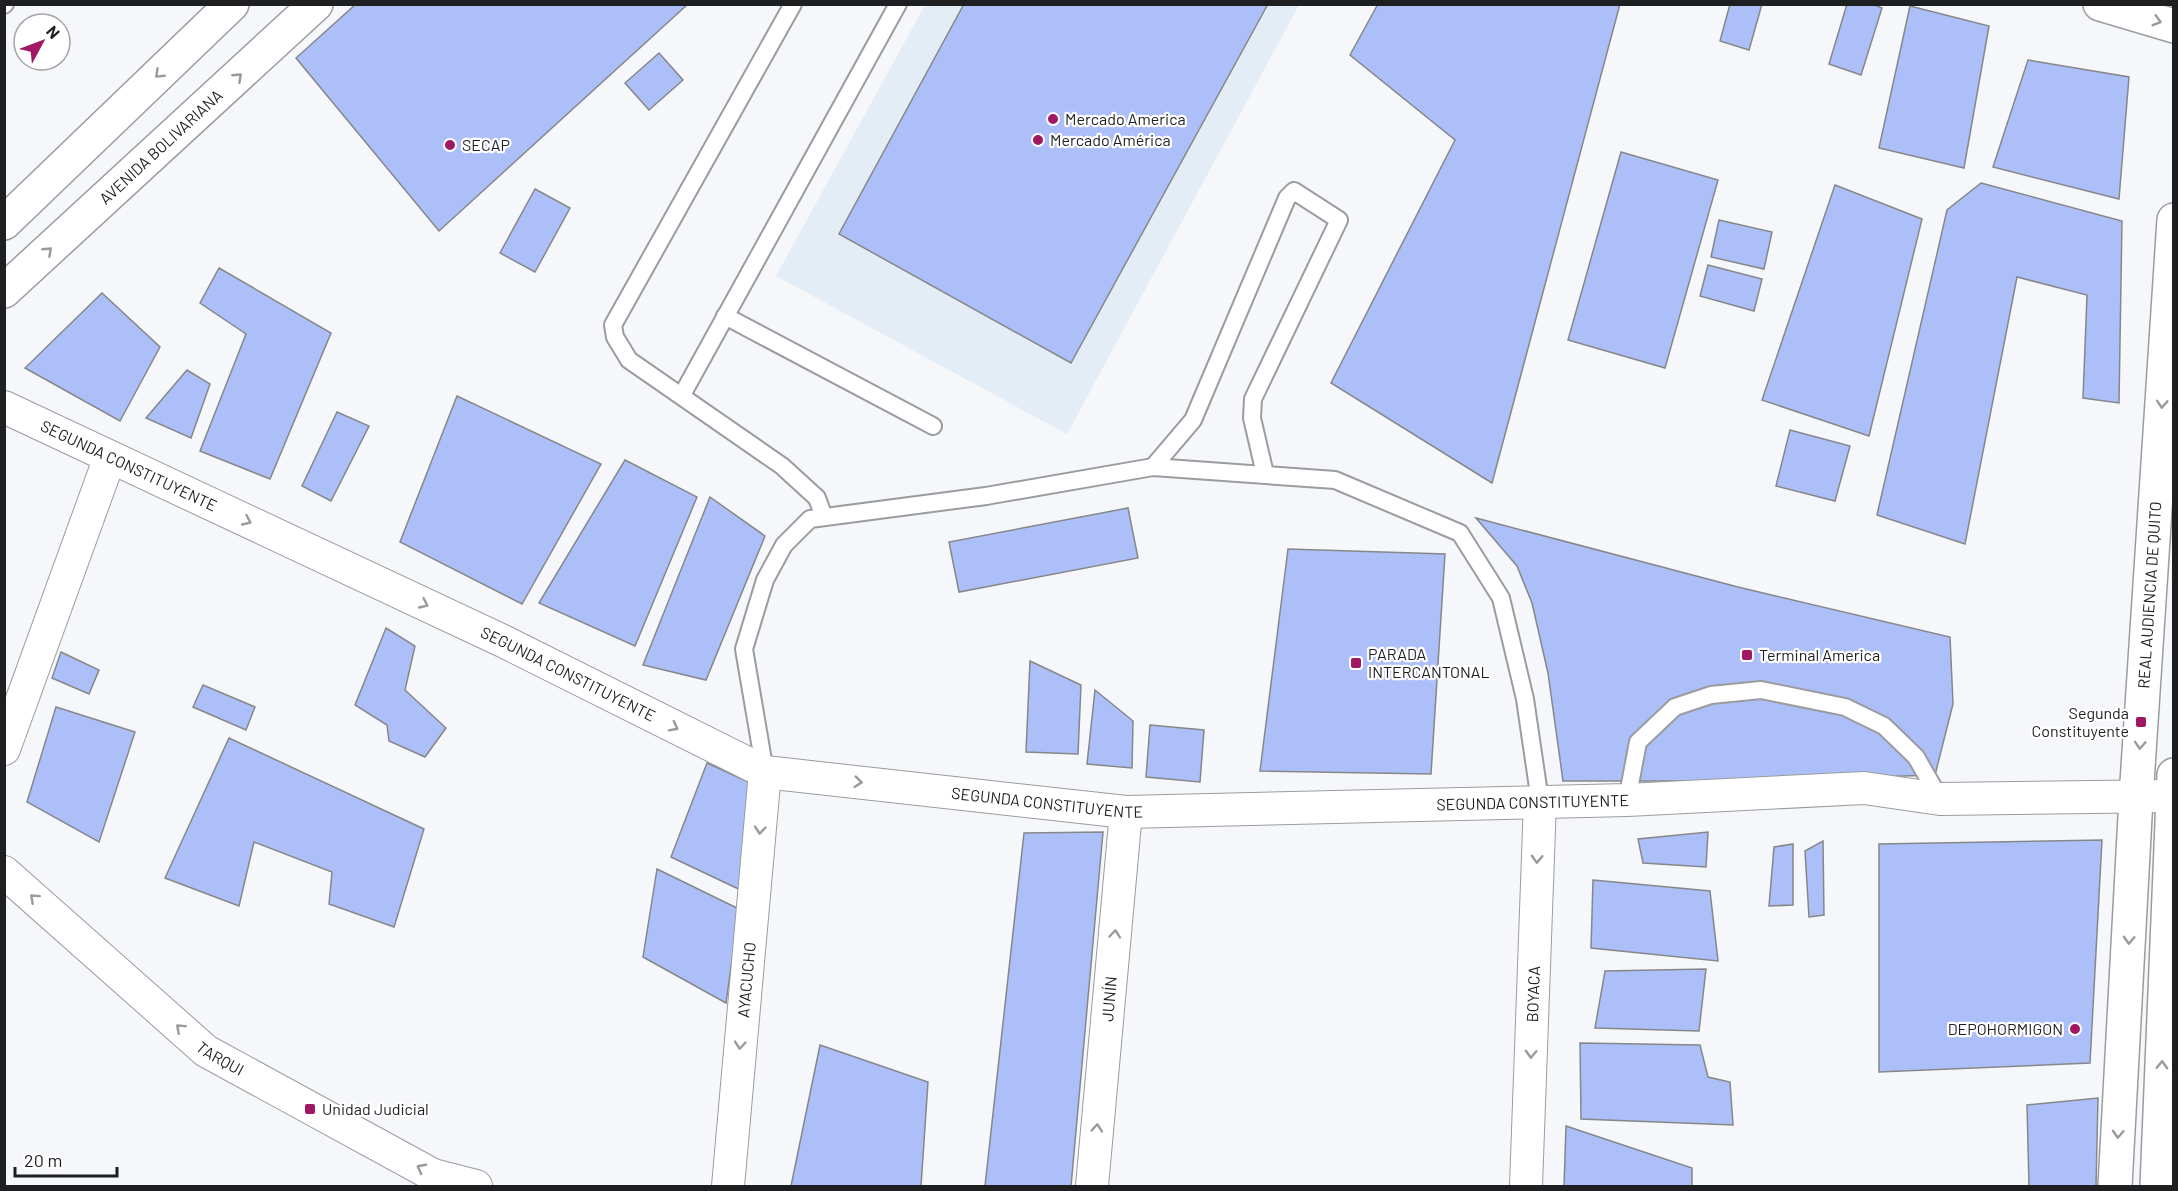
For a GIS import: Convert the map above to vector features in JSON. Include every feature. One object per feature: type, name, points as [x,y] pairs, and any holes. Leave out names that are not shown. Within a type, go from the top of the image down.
[{"type":"main road","points":[[4,223],[232,4]]},
{"type":"main road","name":"AVENIDA BOLIVARIANA","points":[[4,291],[316,4]]},
{"type":"main road","points":[[2100,4],[2174,26]]},
{"type":"main road","name":"REAL AUDIENCIA DE QUITO","points":[[2115,1186],[2136,798],[2174,220]]},
{"type":"main road","points":[[2157,1186],[2173,786]]},
{"type":"street","name":"SEGUNDA CONSTITUYENTE","points":[[4,407],[503,640],[765,772],[1126,812],[1627,800],[1864,788],[1940,799],[2136,798],[2173,786]]},
{"type":"street","points":[[4,749],[110,457]]},
{"type":"street","name":"AYACUCHO","points":[[728,1186],[765,772]]},
{"type":"street","name":"BOYACA","points":[[1526,1186],[1540,801]]},
{"type":"street","name":"JUNÍN","points":[[1092,1186],[1126,812]]},
{"type":"street","name":"TARQUI","points":[[4,872],[206,1051],[433,1174],[476,1186]]},
{"type":"lane","points":[[793,4],[613,325],[618,343],[629,360],[782,466],[817,498],[825,517]]},
{"type":"lane","points":[[682,395],[898,4]]},
{"type":"lane","points":[[1153,467],[1193,420],[1287,198],[1294,191],[1339,220],[1252,399],[1252,418],[1265,474]]},
{"type":"lane","points":[[725,316],[933,426]]},
{"type":"lane","points":[[765,772],[744,649],[765,580],[784,545],[810,519],[986,496],[1153,467],[1335,480],[1460,533],[1501,598],[1525,699],[1540,801]]},
{"type":"lane","points":[[1627,800],[1638,742],[1675,707],[1711,695],[1761,690],[1845,707],[1884,726],[1916,758],[1940,799]]},
{"type":"shaded area","name":"Mercado América","points":[[925,5],[1299,5],[1067,434],[776,276]]},
{"type":"building","name":"SECAP","points":[[356,4],[688,4],[439,231],[296,58]]},
{"type":"building","name":"Mercado América","points":[[964,4],[1268,4],[1071,363],[839,234]]},
{"type":"building","points":[[1378,4],[1620,4],[1492,483],[1331,383],[1455,140],[1350,55]]},
{"type":"building","points":[[1730,4],[1762,4],[1749,50],[1720,41]]},
{"type":"building","points":[[1847,4],[1872,4],[1882,8],[1861,75],[1829,64]]},
{"type":"building","points":[[1910,6],[1989,26],[1964,168],[1879,148]]},
{"type":"building","points":[[659,53],[683,80],[649,110],[625,83]]},
{"type":"building","points":[[2028,60],[2129,77],[2119,199],[1993,167]]},
{"type":"building","points":[[1621,152],[1718,180],[1665,368],[1568,340]]},
{"type":"building","points":[[1981,183],[2122,221],[2119,403],[2083,398],[2087,295],[2017,277],[1965,544],[1877,515],[1947,210]]},
{"type":"building","points":[[1835,185],[1922,219],[1869,436],[1762,400]]},
{"type":"building","points":[[535,189],[570,208],[535,272],[500,253]]},
{"type":"building","points":[[1719,220],[1772,232],[1764,269],[1711,257]]},
{"type":"building","points":[[1708,265],[1762,279],[1754,311],[1700,296]]},
{"type":"building","points":[[219,268],[331,333],[270,479],[200,451],[246,334],[200,303]]},
{"type":"building","points":[[102,293],[160,347],[120,421],[25,368]]},
{"type":"building","points":[[187,370],[210,384],[191,438],[146,418]]},
{"type":"building","points":[[457,396],[601,464],[522,604],[400,542]]},
{"type":"building","points":[[337,412],[369,426],[331,501],[302,486]]},
{"type":"building","points":[[1790,430],[1850,446],[1835,501],[1776,486]]},
{"type":"building","points":[[625,460],[697,497],[635,646],[539,603]]},
{"type":"building","points":[[710,497],[765,536],[706,680],[643,665]]},
{"type":"building","points":[[1128,508],[1138,558],[959,592],[949,542]]},
{"type":"building","name":"Terminal America","points":[[1476,518],[1738,587],[1950,637],[1953,704],[1935,775],[1750,781],[1563,781],[1548,673],[1532,603],[1517,566]]},
{"type":"building","name":"PARADA INTERCANTONAL","points":[[1288,549],[1445,554],[1431,774],[1260,771]]},
{"type":"building","points":[[386,628],[415,646],[405,690],[446,728],[425,757],[389,741],[387,725],[355,705]]},
{"type":"building","points":[[61,652],[99,670],[89,694],[52,678]]},
{"type":"building","points":[[1030,661],[1081,685],[1078,754],[1026,752]]},
{"type":"building","points":[[203,685],[255,707],[246,730],[193,707]]},
{"type":"building","points":[[1095,690],[1133,721],[1132,768],[1087,764]]},
{"type":"building","points":[[56,707],[135,732],[99,842],[27,802]]},
{"type":"building","points":[[1150,725],[1204,730],[1200,782],[1146,777]]},
{"type":"building","points":[[229,738],[424,829],[394,927],[329,904],[332,872],[254,842],[239,906],[165,878]]},
{"type":"building","points":[[707,763],[753,784],[747,893],[671,857]]},
{"type":"building","points":[[1103,832],[1071,1186],[985,1186],[1024,833]]},
{"type":"building","points":[[1708,832],[1706,867],[1643,863],[1638,839]]},
{"type":"building","points":[[2102,840],[2090,1063],[1879,1072],[1879,844]]},
{"type":"building","points":[[1823,841],[1824,915],[1809,917],[1805,851]]},
{"type":"building","points":[[1793,844],[1793,905],[1769,906],[1774,847]]},
{"type":"building","points":[[657,869],[739,909],[726,1003],[643,957]]},
{"type":"building","points":[[1593,880],[1710,891],[1718,961],[1591,948]]},
{"type":"building","points":[[1706,969],[1699,1031],[1595,1028],[1605,971]]},
{"type":"building","points":[[1580,1043],[1700,1045],[1708,1077],[1730,1082],[1733,1125],[1581,1119]]},
{"type":"building","points":[[820,1045],[928,1082],[921,1186],[791,1186]]},
{"type":"building","points":[[2098,1098],[2096,1186],[2029,1186],[2027,1105]]},
{"type":"building","points":[[1566,1126],[1692,1168],[1692,1186],[1564,1186]]},
{"type":"place","name":"Mercado America","points":[[1053,119]]},
{"type":"place","name":"Mercado América","points":[[1038,140]]},
{"type":"place","name":"SECAP","points":[[450,145]]},
{"type":"place","name":"Terminal America","points":[[1747,655]]},
{"type":"place","name":"PARADA INTERCANTONAL","points":[[1356,663]]},
{"type":"place","name":"Segunda Constituyente","points":[[2141,722]]},
{"type":"place","name":"DEPOHORMIGON","points":[[2075,1029]]},
{"type":"place","name":"Unidad Judicial","points":[[310,1109]]}]
